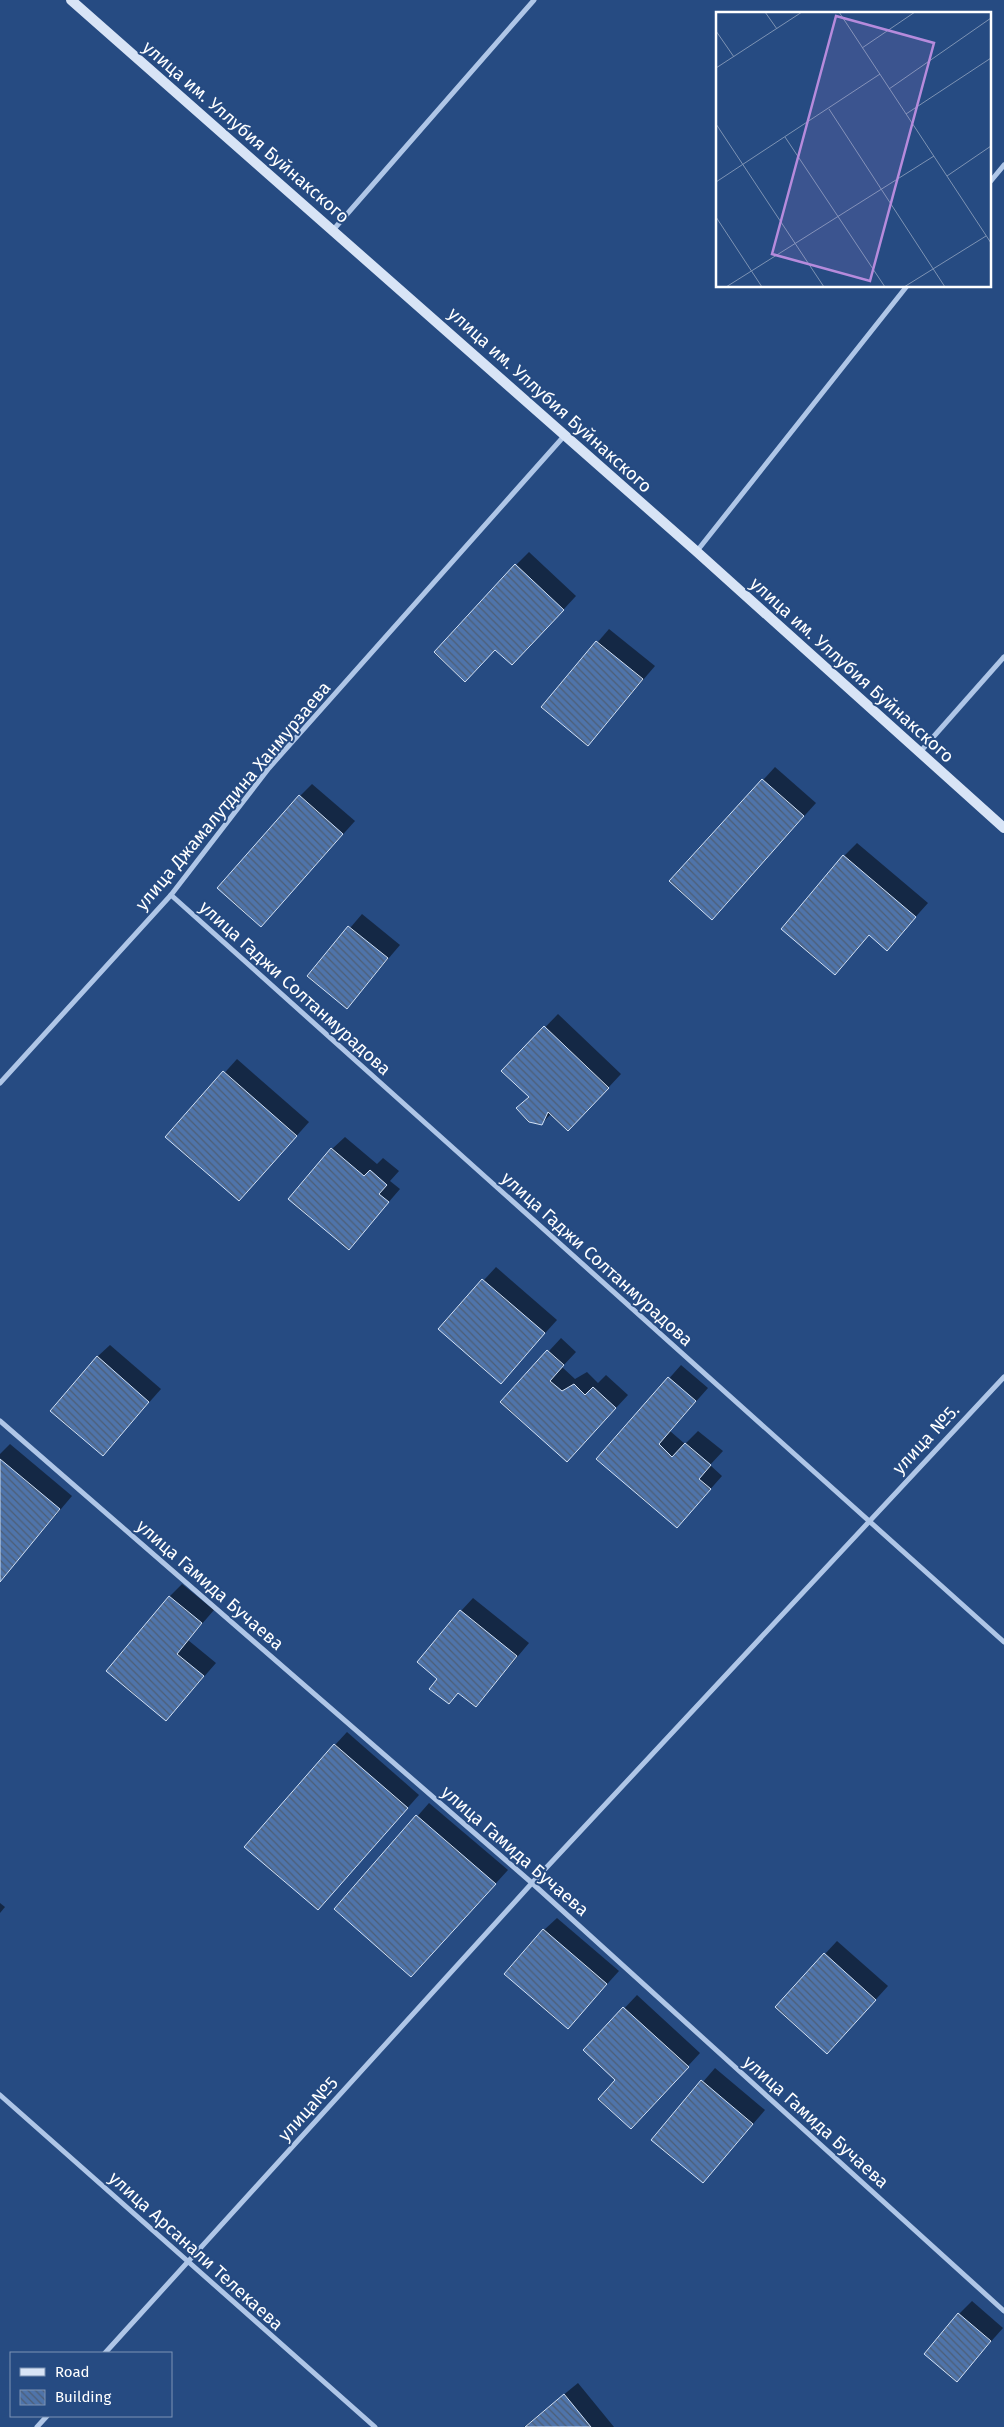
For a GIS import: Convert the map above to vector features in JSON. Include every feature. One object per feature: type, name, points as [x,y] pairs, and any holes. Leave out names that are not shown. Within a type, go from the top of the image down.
[{"type":"main road","name":"улица им. Уллубия Буйнакского","points":[[71,0],[696,551],[918,754],[1004,828]]},
{"type":"street","points":[[334,230],[534,0]]},
{"type":"street","points":[[992,180],[1004,165]]},
{"type":"street","points":[[696,551],[905,288]]},
{"type":"street","name":"улица Джамалутдина Ханмурзаева","points":[[0,1084],[171,895],[269,768],[565,435]]},
{"type":"street","points":[[918,754],[1004,657]]},
{"type":"street","name":"улица Гаджи Солтанмурадова","points":[[171,895],[1004,1642]]},
{"type":"street","name":"улица №5.","points":[[532,1883],[1004,1376]]},
{"type":"street","name":"улица Гамида Бучаева","points":[[0,1421],[532,1883],[1004,2311]]},
{"type":"street","name":"улица№5","points":[[106,2352],[532,1883]]},
{"type":"street","name":"улица Арсанали Телекаева","points":[[0,2095],[375,2427]]},
{"type":"street","points":[[37,2427],[46,2417]]},
{"type":"building","points":[[515,564],[564,610],[512,665],[495,650],[465,682],[434,652]]},
{"type":"building","points":[[596,641],[643,679],[588,746],[541,707]]},
{"type":"building","points":[[762,779],[804,816],[712,920],[669,881]]},
{"type":"building","points":[[299,795],[343,834],[261,927],[217,888]]},
{"type":"building","points":[[843,855],[916,917],[887,951],[869,935],[835,975],[781,929]]},
{"type":"building","points":[[348,926],[388,958],[347,1009],[307,976]]},
{"type":"building","points":[[544,1026],[609,1088],[568,1131],[548,1112],[542,1125],[529,1122],[516,1108],[529,1097],[501,1071]]},
{"type":"building","points":[[223,1071],[297,1136],[239,1201],[165,1137]]},
{"type":"building","points":[[331,1148],[364,1176],[370,1170],[387,1185],[379,1194],[389,1202],[349,1250],[288,1199]]},
{"type":"building","points":[[482,1279],[545,1333],[501,1384],[438,1329]]},
{"type":"building","points":[[547,1350],[564,1365],[550,1381],[562,1391],[574,1384],[585,1395],[593,1387],[616,1408],[567,1462],[500,1402]]},
{"type":"building","points":[[97,1356],[149,1402],[103,1456],[50,1411]]},
{"type":"building","points":[[668,1377],[696,1401],[659,1444],[672,1457],[685,1443],[711,1465],[699,1479],[711,1489],[677,1528],[596,1459]]},
{"type":"building","points":[[0,1459],[60,1509],[0,1582]]},
{"type":"building","points":[[169,1596],[202,1623],[177,1654],[204,1676],[166,1721],[106,1671]]},
{"type":"building","points":[[460,1610],[517,1656],[476,1707],[458,1693],[449,1704],[429,1689],[437,1679],[417,1662]]},
{"type":"building","points":[[334,1744],[408,1808],[318,1910],[244,1847]]},
{"type":"building","points":[[416,1815],[496,1884],[411,1977],[334,1909]]},
{"type":"building","points":[[543,1929],[607,1984],[568,2029],[504,1974]]},
{"type":"building","points":[[824,1953],[876,2000],[827,2054],[775,2007]]},
{"type":"building","points":[[623,2007],[689,2067],[631,2129],[598,2099],[615,2080],[583,2050]]},
{"type":"building","points":[[701,2080],[753,2124],[703,2183],[651,2140]]},
{"type":"building","points":[[958,2313],[991,2341],[957,2382],[924,2354]]},
{"type":"building","points":[[564,2394],[591,2427],[525,2427]]}]
